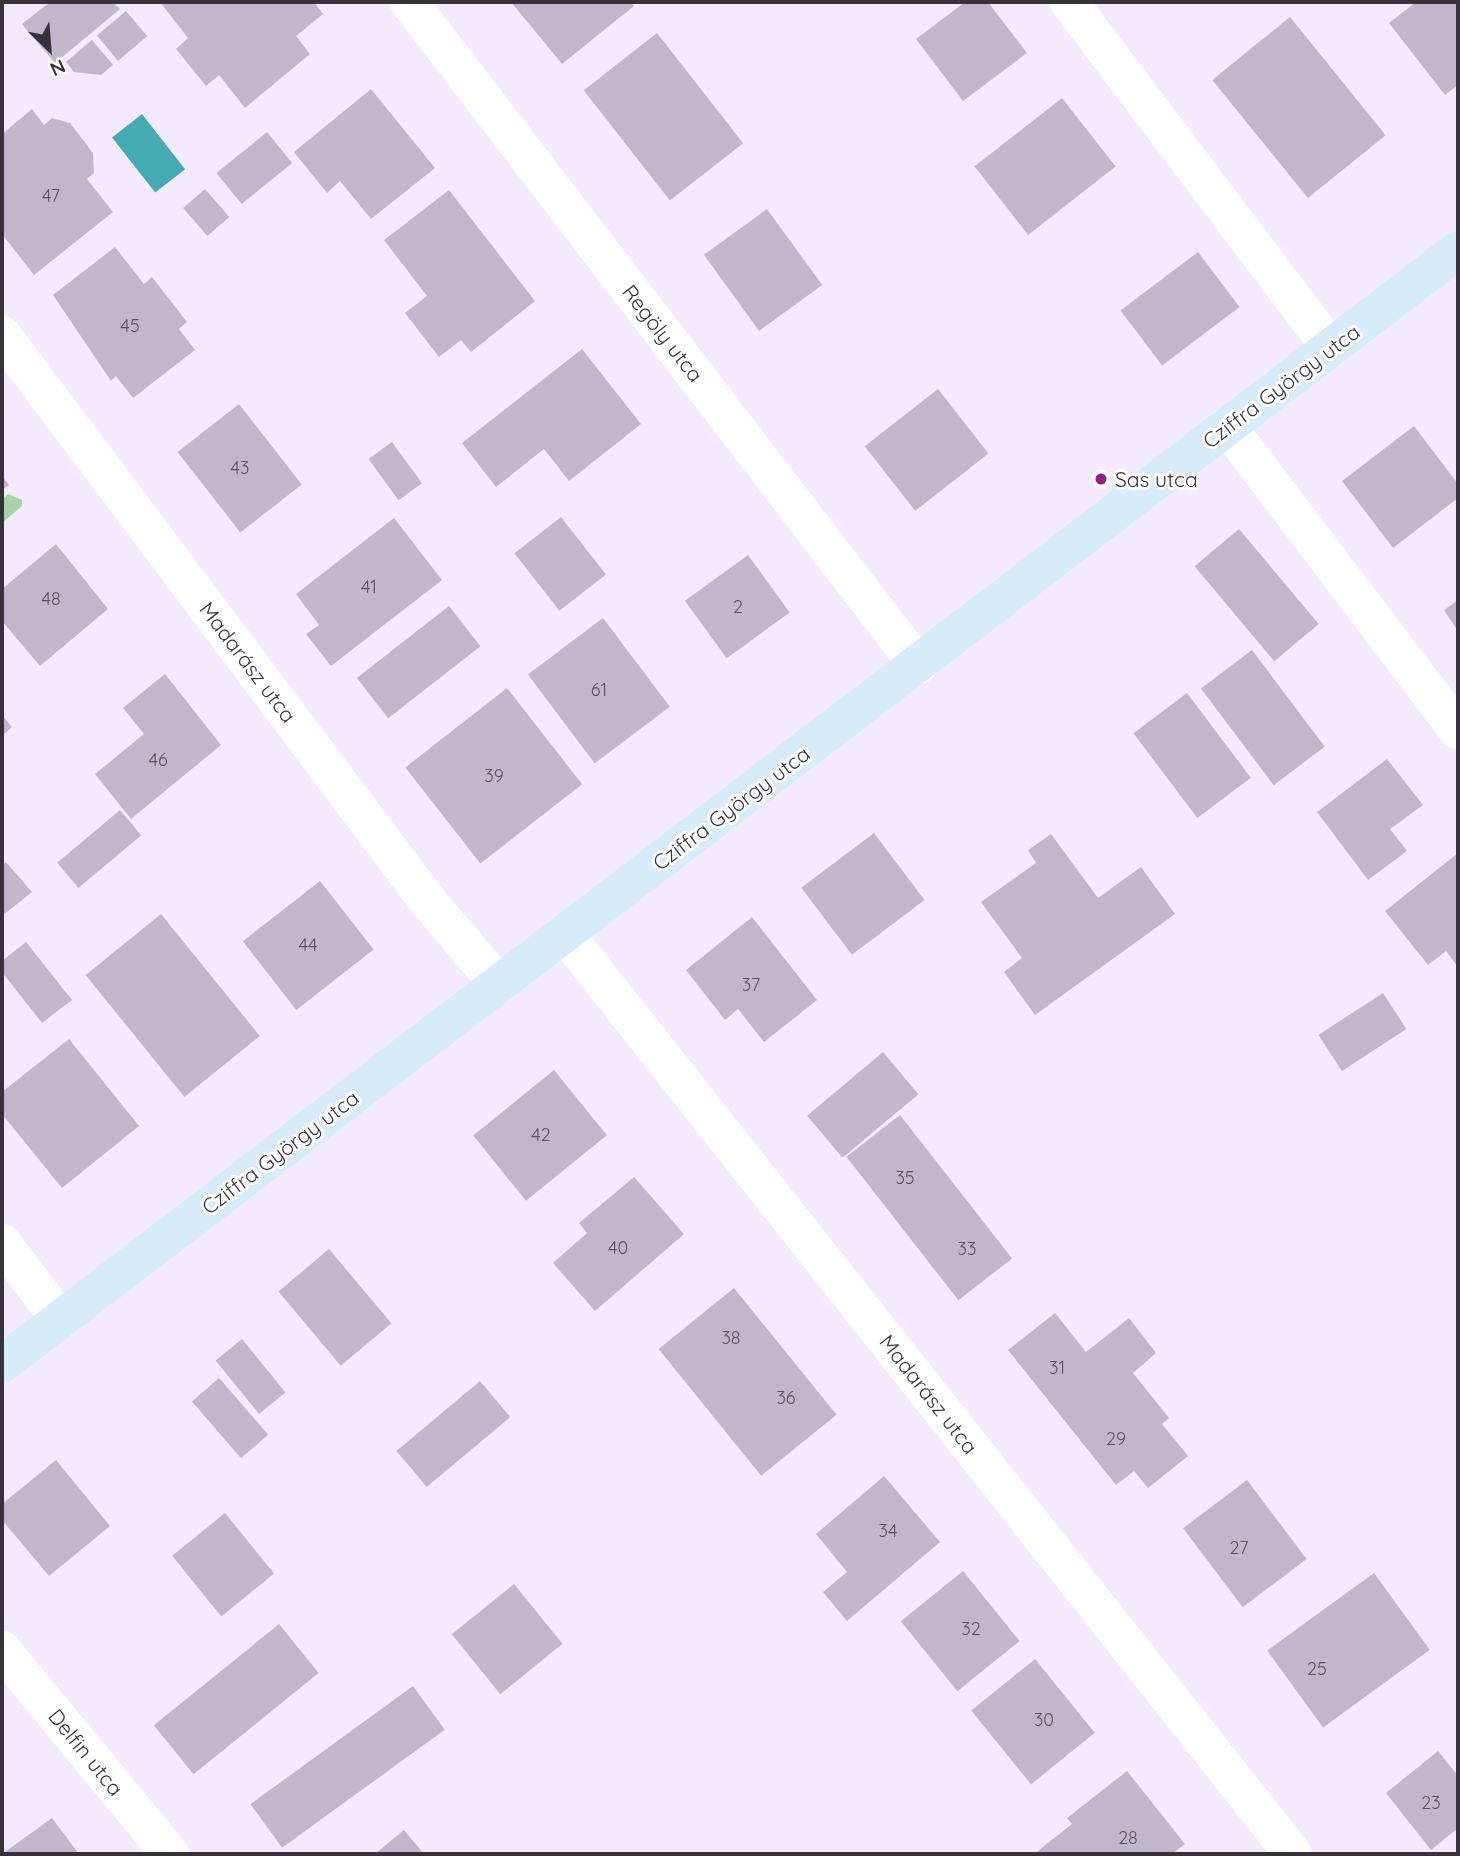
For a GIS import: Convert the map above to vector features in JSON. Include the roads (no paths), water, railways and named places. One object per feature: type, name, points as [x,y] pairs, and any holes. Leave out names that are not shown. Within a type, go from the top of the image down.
[{"type":"street","name":"Regöly utca","points":[[409,2],[918,664]]},
{"type":"street","points":[[1069,2],[1331,348]]},
{"type":"street","name":"Cziffra György utca","points":[[2,1364],[1458,250]]},
{"type":"street","name":"Madarász utca","points":[[2,335],[427,900],[499,985]]},
{"type":"street","points":[[1227,426],[1458,730]]},
{"type":"street","name":"Madarász utca","points":[[565,934],[1293,1854]]},
{"type":"street","points":[[2,1243],[60,1319]]},
{"type":"street","name":"Delfin utca","points":[[2,1650],[170,1854]]},
{"type":"water","points":[[142,114],[185,169],[155,193],[112,137]]},
{"type":"place","name":"Sas utca","points":[[1101,479]]}]
